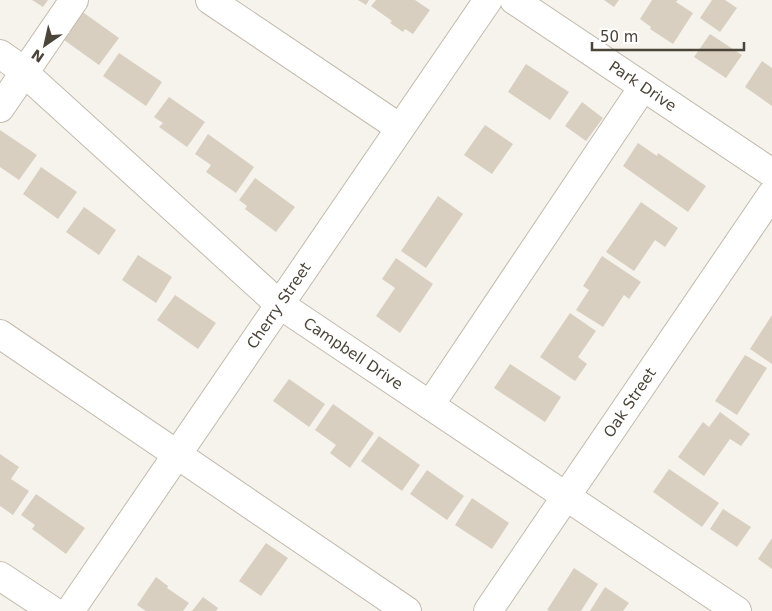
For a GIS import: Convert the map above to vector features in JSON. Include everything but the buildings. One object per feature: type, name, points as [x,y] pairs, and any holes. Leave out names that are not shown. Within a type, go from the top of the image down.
[{"type":"street","points":[[0,108],[74,0]]},
{"type":"street","points":[[210,0],[400,128]]},
{"type":"street","name":"Cherry Street","points":[[70,611],[488,0]]},
{"type":"street","name":"Park Drive","points":[[514,0],[772,172]]},
{"type":"street","name":"Campbell Drive","points":[[0,54],[24,72],[279,304],[737,611]]},
{"type":"street","points":[[430,405],[643,86]]},
{"type":"street","name":"Oak Street","points":[[488,611],[772,194]]},
{"type":"street","points":[[0,334],[407,611]]},
{"type":"street","points":[[0,576],[53,611]]}]
